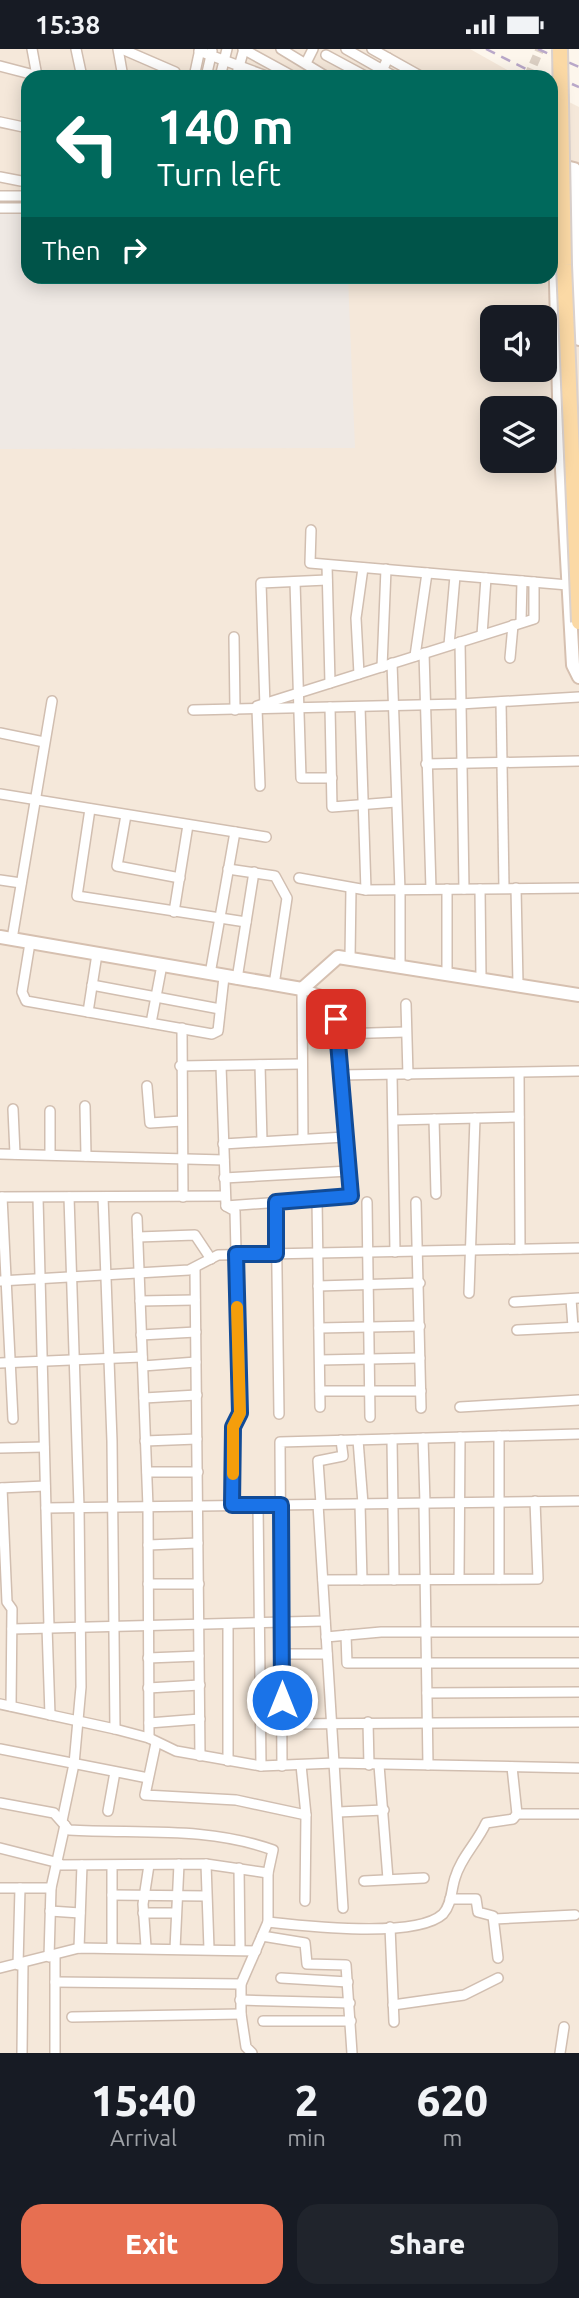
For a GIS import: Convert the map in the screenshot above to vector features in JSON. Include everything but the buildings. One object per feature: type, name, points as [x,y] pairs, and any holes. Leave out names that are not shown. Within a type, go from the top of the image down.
[{"type":"main road","points":[[560,49],[565,277],[579,622]]},
{"type":"street","points":[[32,49],[38,70]]},
{"type":"street","points":[[76,49],[80,70]]},
{"type":"street","points":[[122,70],[120,49],[170,70]]},
{"type":"street","points":[[238,70],[244,49],[281,70]]},
{"type":"street","points":[[282,49],[297,53],[306,63],[318,70],[327,52],[356,70]]},
{"type":"street","points":[[306,63],[313,49]]},
{"type":"street","points":[[346,49],[377,70]]},
{"type":"street","points":[[372,49],[409,70]]},
{"type":"street","points":[[196,70],[200,50],[225,54],[248,70]]},
{"type":"street","points":[[208,70],[212,52]]},
{"type":"street","points":[[382,70],[388,58]]},
{"type":"street","points":[[0,66],[21,71]]},
{"type":"street","points":[[0,122],[21,126]]},
{"type":"street","points":[[558,166],[574,169],[579,339]]},
{"type":"street","points":[[0,177],[21,181]]},
{"type":"street","points":[[0,196],[21,196]]},
{"type":"street","points":[[0,208],[21,208]]},
{"type":"street","points":[[556,284],[568,585],[573,665],[579,677]]},
{"type":"street","points":[[312,530],[310,563],[568,585]]},
{"type":"street","points":[[327,565],[330,683]]},
{"type":"street","points":[[359,674],[356,618],[363,568]]},
{"type":"street","points":[[382,667],[386,569]]},
{"type":"street","points":[[427,573],[419,655],[425,705],[431,889]]},
{"type":"street","points":[[449,645],[455,576]]},
{"type":"street","points":[[482,635],[486,578]]},
{"type":"street","points":[[260,786],[261,583],[327,580]]},
{"type":"street","points":[[510,658],[522,581]]},
{"type":"street","points":[[295,582],[301,778],[332,778]]},
{"type":"street","points":[[260,707],[534,619],[534,582]]},
{"type":"street","points":[[234,638],[235,710]]},
{"type":"street","points":[[460,642],[464,889]]},
{"type":"street","points":[[392,663],[400,965]]},
{"type":"street","points":[[193,710],[460,704],[579,697]]},
{"type":"street","points":[[13,1419],[5,1363],[1,1197],[183,1197],[276,1202],[351,1196],[334,999],[302,989],[6,938],[21,883],[52,701]]},
{"type":"street","points":[[501,702],[505,888]]},
{"type":"street","points":[[360,707],[366,890]]},
{"type":"street","points":[[330,708],[332,807],[396,802]]},
{"type":"street","points":[[0,733],[44,742]]},
{"type":"street","points":[[426,764],[579,761]]},
{"type":"street","points":[[0,794],[266,837]]},
{"type":"street","points":[[90,809],[77,896],[219,920],[246,922]]},
{"type":"street","points":[[126,815],[117,866],[180,878]]},
{"type":"street","points":[[174,912],[188,825]]},
{"type":"street","points":[[209,974],[235,832]]},
{"type":"street","points":[[228,869],[275,876],[286,894],[274,985]]},
{"type":"street","points":[[30,943],[22,992],[26,1001],[215,1034],[246,922],[254,872]]},
{"type":"street","points":[[299,878],[366,890],[579,888]]},
{"type":"street","points":[[0,880],[21,883]]},
{"type":"street","points":[[350,958],[351,888]]},
{"type":"street","points":[[516,888],[518,984]]},
{"type":"street","points":[[447,889],[447,974]]},
{"type":"street","points":[[480,889],[481,978]]},
{"type":"street","points":[[88,1011],[97,954]]},
{"type":"street","points":[[303,1139],[300,1064],[302,989],[338,957],[579,995]]},
{"type":"street","points":[[151,1023],[162,965]]},
{"type":"street","points":[[92,985],[220,1009]]},
{"type":"street","points":[[406,1004],[408,1075]]},
{"type":"street","points":[[182,1028],[180,1066],[183,1197]]},
{"type":"street","points":[[337,1034],[406,1032]]},
{"type":"street","points":[[180,1066],[300,1064]]},
{"type":"street","points":[[260,1065],[262,1141]]},
{"type":"street","points":[[221,1066],[226,1201],[235,1212],[240,1413],[233,1427],[232,1505]]},
{"type":"street","points":[[339,1075],[579,1071]]},
{"type":"street","points":[[519,1073],[520,1249]]},
{"type":"street","points":[[392,1075],[395,1252]]},
{"type":"street","points":[[147,1086],[150,1123],[182,1121]]},
{"type":"street","points":[[85,1106],[86,1156]]},
{"type":"street","points":[[13,1109],[15,1154]]},
{"type":"street","points":[[50,1111],[50,1154]]},
{"type":"street","points":[[394,1120],[519,1117]]},
{"type":"street","points":[[468,1293],[474,1118]]},
{"type":"street","points":[[434,1119],[436,1194]]},
{"type":"street","points":[[223,1144],[345,1137]]},
{"type":"street","points":[[0,1154],[223,1160]]},
{"type":"street","points":[[224,1178],[349,1171]]},
{"type":"street","points":[[55,2053],[51,1888],[58,1864],[80,1723],[79,1507],[69,1197]]},
{"type":"street","points":[[38,1198],[50,1715]]},
{"type":"street","points":[[103,1198],[116,1627],[115,1728]]},
{"type":"street","points":[[317,1199],[320,1407]]},
{"type":"street","points":[[276,1202],[279,1414]]},
{"type":"street","points":[[367,1202],[371,1328],[370,1417]]},
{"type":"street","points":[[416,1202],[421,1408]]},
{"type":"street","points":[[137,1218],[148,1507],[149,1723],[153,1741],[145,1794],[236,1800],[306,1815]]},
{"type":"street","points":[[138,1237],[195,1235],[211,1259]]},
{"type":"street","points":[[3,1281],[195,1269],[218,1255],[579,1248]]},
{"type":"street","points":[[195,1269],[200,1756]]},
{"type":"street","points":[[318,1286],[419,1283]]},
{"type":"street","points":[[514,1302],[575,1299],[576,1327],[517,1330]]},
{"type":"street","points":[[140,1301],[195,1300]]},
{"type":"street","points":[[319,1328],[420,1326]]},
{"type":"street","points":[[141,1335],[196,1332]]},
{"type":"street","points":[[5,1363],[109,1358],[142,1362],[196,1362]]},
{"type":"street","points":[[320,1360],[421,1358]]},
{"type":"street","points":[[320,1391],[421,1391]]},
{"type":"street","points":[[144,1398],[197,1395]]},
{"type":"street","points":[[460,1407],[579,1401]]},
{"type":"street","points":[[282,1766],[280,1441],[579,1434]]},
{"type":"street","points":[[499,1436],[499,1579]]},
{"type":"street","points":[[459,1579],[460,1437]]},
{"type":"street","points":[[424,1438],[428,1765]]},
{"type":"street","points":[[145,1441],[197,1439]]},
{"type":"street","points":[[391,1439],[394,1580]]},
{"type":"street","points":[[341,1440],[343,1456],[318,1461],[343,1908]]},
{"type":"street","points":[[358,1440],[362,1504],[362,1580]]},
{"type":"street","points":[[0,1448],[44,1447]]},
{"type":"street","points":[[147,1472],[198,1472]]},
{"type":"street","points":[[11,1706],[12,1609],[6,1602],[1,1488],[46,1486]]},
{"type":"street","points":[[323,1580],[538,1579],[535,1501]]},
{"type":"street","points":[[46,1508],[579,1501]]},
{"type":"street","points":[[258,1505],[261,1766]]},
{"type":"street","points":[[148,1545],[198,1543]]},
{"type":"street","points":[[148,1584],[199,1584]]},
{"type":"street","points":[[12,1629],[325,1621]]},
{"type":"street","points":[[228,1625],[228,1761]]},
{"type":"street","points":[[326,1637],[579,1632]]},
{"type":"street","points":[[346,1635],[347,1663],[579,1663]]},
{"type":"street","points":[[282,1654],[327,1654]]},
{"type":"street","points":[[148,1658],[199,1656]]},
{"type":"street","points":[[148,1688],[200,1685]]},
{"type":"street","points":[[427,1693],[579,1692]]},
{"type":"street","points":[[0,1704],[80,1723],[115,1728],[200,1756],[261,1766],[334,1763],[579,1768]]},
{"type":"street","points":[[149,1723],[200,1719]]},
{"type":"street","points":[[282,1724],[331,1721],[579,1722]]},
{"type":"street","points":[[368,1722],[384,1810],[388,1879]]},
{"type":"street","points":[[0,1749],[148,1778]]},
{"type":"street","points":[[301,1765],[306,1815],[305,1901]]},
{"type":"street","points":[[268,1923],[341,1930],[390,1927],[433,1919],[442,1914],[450,1899],[464,1855],[478,1839],[486,1823],[513,1819],[517,1814],[512,1767]]},
{"type":"street","points":[[108,1811],[115,1772]]},
{"type":"street","points":[[0,1803],[54,1813],[69,1830],[172,1831],[222,1835],[273,1850],[268,1873],[268,1923],[241,1984],[241,2014],[246,2047],[252,2053]]},
{"type":"street","points":[[338,1812],[384,1810]]},
{"type":"street","points":[[517,1814],[579,1814]]},
{"type":"street","points":[[0,1848],[58,1864],[206,1864],[268,1873]]},
{"type":"street","points":[[175,1949],[179,1864]]},
{"type":"street","points":[[206,1864],[209,1949]]},
{"type":"street","points":[[79,1948],[82,1865]]},
{"type":"street","points":[[146,1947],[143,1913],[149,1865]]},
{"type":"street","points":[[112,1866],[112,1947]]},
{"type":"street","points":[[239,1868],[240,1949]]},
{"type":"street","points":[[364,1881],[424,1878]]},
{"type":"street","points":[[0,1888],[51,1888]]},
{"type":"street","points":[[20,1888],[22,2053]]},
{"type":"street","points":[[112,1895],[206,1896]]},
{"type":"street","points":[[450,1899],[476,1899],[478,1912],[491,1914],[494,1919],[498,1958]]},
{"type":"street","points":[[50,1911],[80,1913]]},
{"type":"street","points":[[143,1913],[175,1913]]},
{"type":"street","points":[[494,1919],[575,1915]]},
{"type":"street","points":[[390,1927],[394,2022]]},
{"type":"street","points":[[262,1936],[305,1943],[307,1964],[343,1963],[348,1982],[352,2053]]},
{"type":"street","points":[[0,1968],[79,1948],[146,1947],[256,1951]]},
{"type":"street","points":[[281,1978],[348,1982]]},
{"type":"street","points":[[393,2005],[464,1995],[498,1978]]},
{"type":"street","points":[[55,1982],[241,1984]]},
{"type":"street","points":[[240,2000],[350,2003]]},
{"type":"street","points":[[72,2017],[241,2014]]},
{"type":"street","points":[[262,2021],[351,2021]]},
{"type":"street","points":[[559,2053],[564,2027]]},
{"type":"shaded area","points":[[0,49],[470,49],[508,70],[21,70],[21,284],[558,284],[558,96],[579,107],[579,2053],[0,2053]]},
{"type":"shaded area","points":[[0,208],[21,209],[21,284],[348,284],[355,448],[0,449]]},
{"type":"tunnel","points":[[531,70],[540,49]]},
{"type":"railway","points":[[486,49],[528,70]]},
{"type":"railway","points":[[538,49],[579,67]]},
{"type":"railway","points":[[572,84],[579,87]]},
{"type":"slow traffic","points":[[233,1474],[233,1427],[240,1413],[237,1307]]},
{"type":"route","points":[[282,1700],[281,1505],[232,1505],[233,1427],[240,1413],[236,1254],[276,1254],[276,1202],[351,1196],[336,1019]]}]
